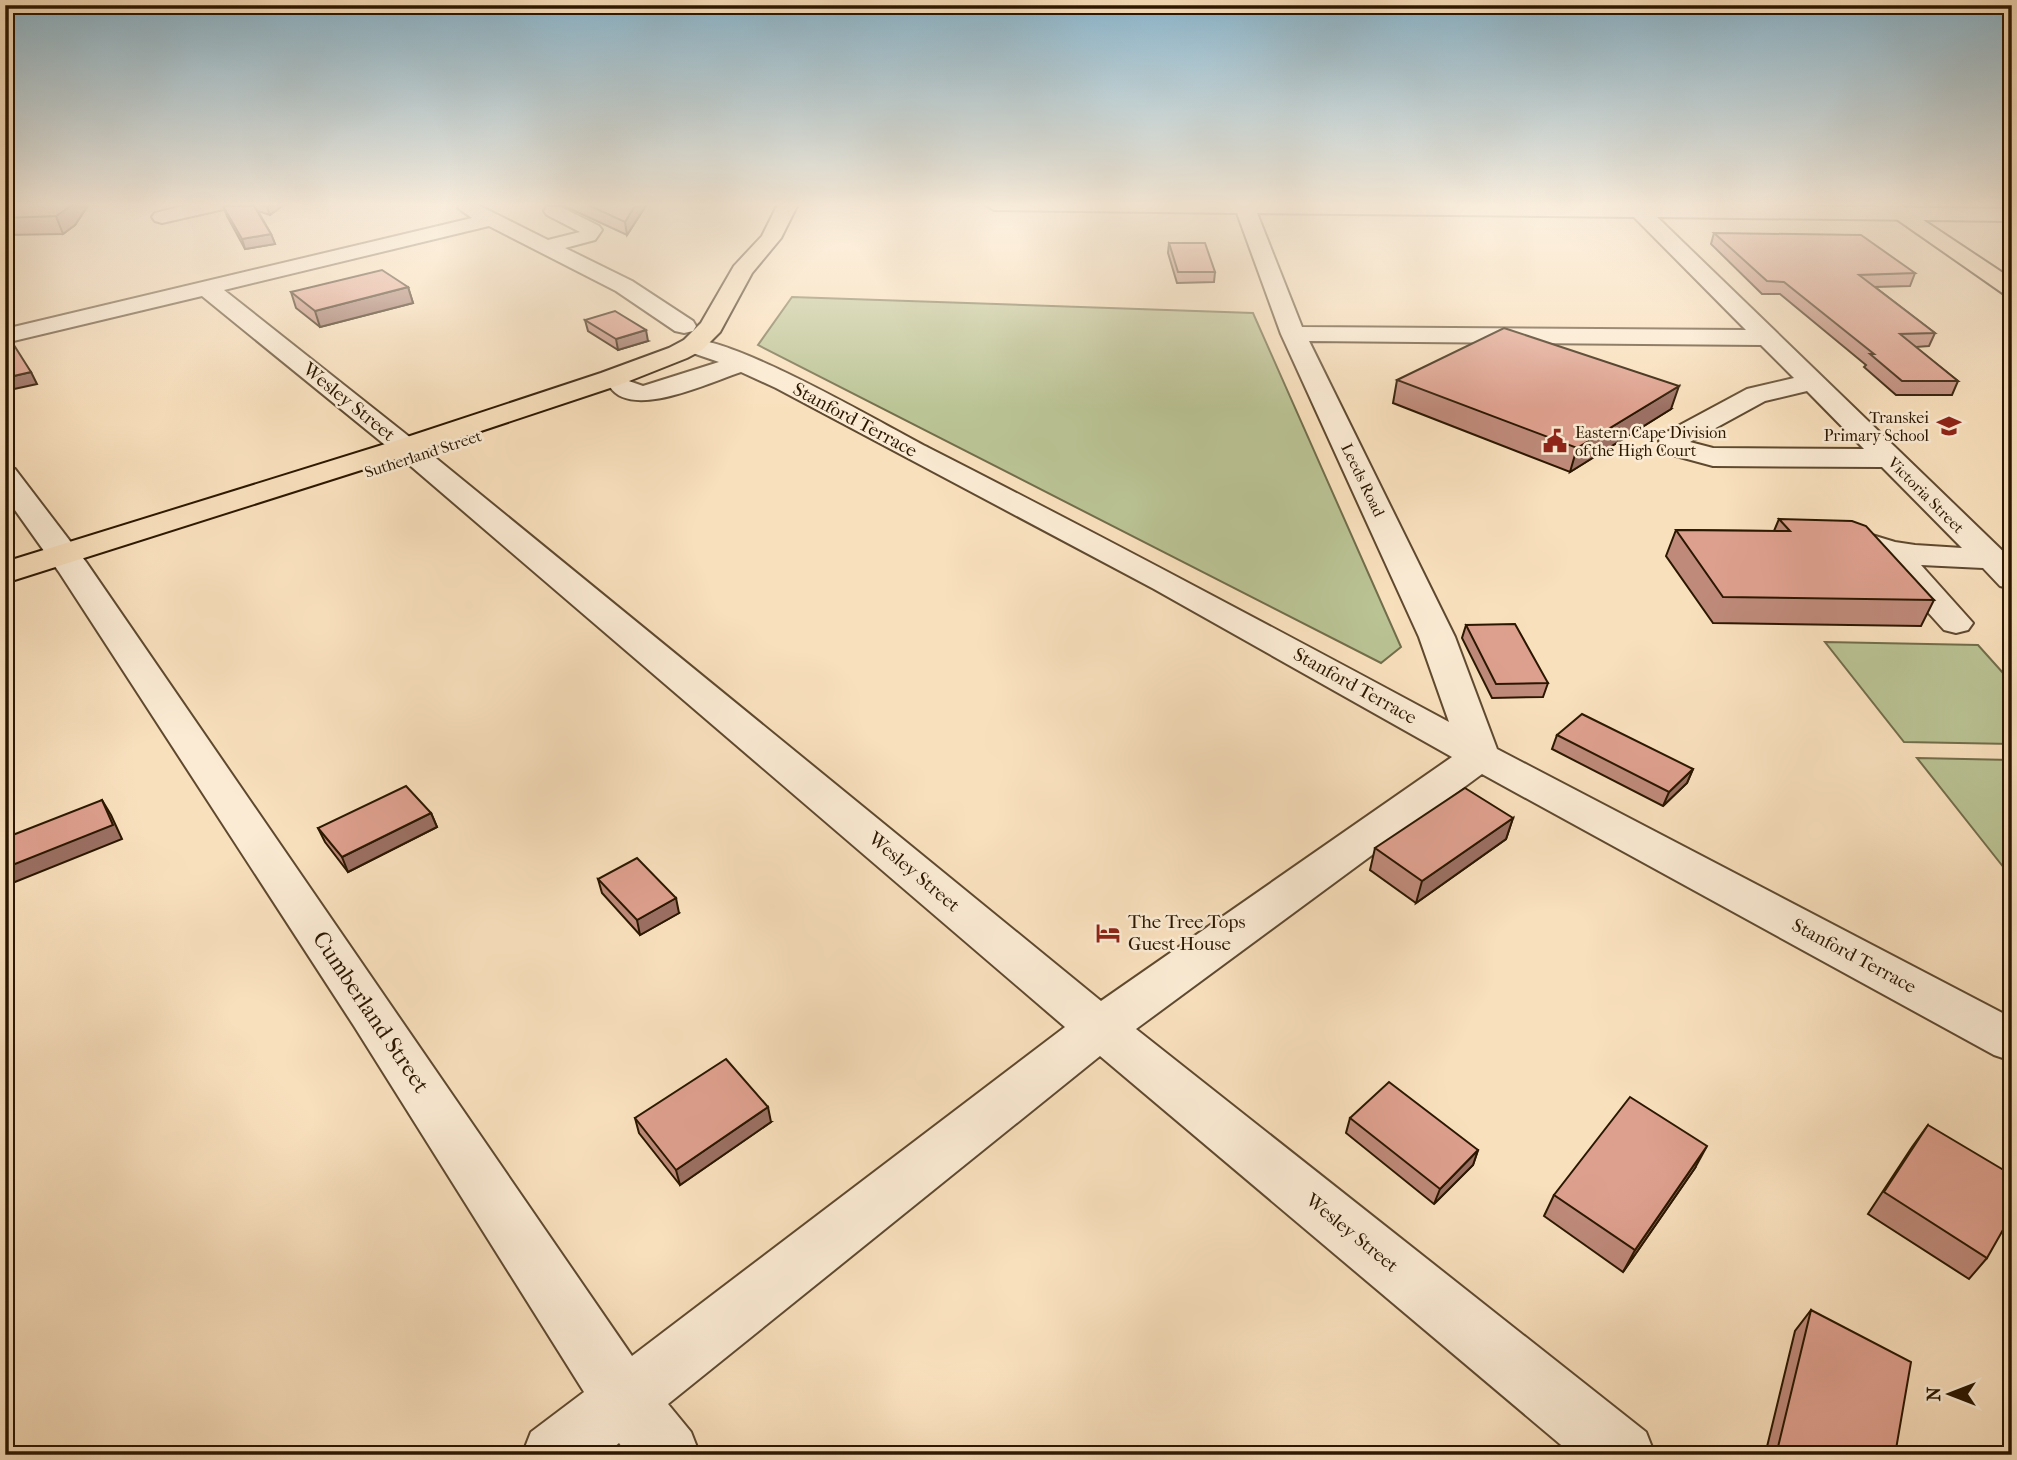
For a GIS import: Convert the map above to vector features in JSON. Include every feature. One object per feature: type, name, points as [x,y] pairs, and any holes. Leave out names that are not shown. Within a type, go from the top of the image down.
[{"type":"main road","name":"Sutherland Street","points":[[713,344],[711,327],[741,272]]},
{"type":"main road","name":"Sutherland Street","points":[[762,282],[765,272]]},
{"type":"main road","points":[[1987,272],[2012,289]]},
{"type":"main road","name":"Sutherland Street","points":[[5,573],[69,561],[410,451],[623,387],[690,364],[713,344]]},
{"type":"main road","name":"Sutherland Street","points":[[410,451],[713,344]]},
{"type":"main road","name":"Sutherland Street","points":[[5,592],[69,561]]},
{"type":"street","points":[[5,336],[273,272]]},
{"type":"street","name":"Stanford Terrace","points":[[596,272],[624,286],[713,344],[1166,582],[1480,756],[2012,1041]]},
{"type":"street","name":"Leeds Road","points":[[1270,272],[1293,334],[1437,637],[1480,756]]},
{"type":"street","name":"Victoria Street","points":[[1701,272],[2001,569]]},
{"type":"street","name":"Wesley Street","points":[[207,288],[410,451],[1100,1028],[1623,1455]]},
{"type":"street","points":[[1293,334],[1768,338]]},
{"type":"street","points":[[1812,382],[1756,395],[1673,441],[1675,447],[1713,457],[1889,458]]},
{"type":"street","name":"Cumberland Street","points":[[5,475],[69,561],[363,1000],[624,1398],[668,1455]]},
{"type":"street","points":[[1813,532],[1845,535],[1890,551],[2001,569]]},
{"type":"street","points":[[1890,551],[1956,623]]},
{"type":"street","points":[[554,1455],[1100,1028],[1480,756]]},
{"type":"green space","points":[[792,297],[1253,313],[1401,647],[1381,663],[758,345]]},
{"type":"green space","points":[[1825,642],[1978,645],[2012,683],[2012,744],[1904,742]]},
{"type":"green space","points":[[1917,758],[2012,760],[2012,878]]},
{"type":"building","points":[[373,272],[385,272],[408,287],[315,311],[291,292]]},
{"type":"building","points":[[1757,272],[1914,272],[1859,275],[1935,333],[1900,334],[1958,381],[1902,381],[1870,354],[1874,354],[1784,282],[1767,281]]},
{"type":"building","points":[[615,311],[646,330],[616,339],[585,320]]},
{"type":"building","name":"Eastern Cape Division of the High Court","points":[[1504,328],[1679,386],[1577,448],[1397,380]]},
{"type":"building","points":[[12,342],[31,372],[5,378],[5,344]]},
{"type":"building","points":[[1779,519],[1852,521],[1866,526],[1934,600],[1723,597],[1676,530],[1790,531]]},
{"type":"building","points":[[1515,624],[1548,683],[1496,684],[1466,625]]},
{"type":"building","points":[[1582,714],[1693,769],[1669,792],[1557,735]]},
{"type":"building","points":[[406,786],[431,813],[342,857],[318,828]]},
{"type":"building","points":[[1465,788],[1513,818],[1422,881],[1375,848]]},
{"type":"building","points":[[102,800],[113,825],[5,868],[5,838]]},
{"type":"building","points":[[637,858],[676,898],[637,920],[598,879]]},
{"type":"building","points":[[726,1059],[768,1107],[676,1170],[635,1118]]},
{"type":"building","points":[[1389,1082],[1478,1150],[1440,1189],[1350,1118]]},
{"type":"building","points":[[1630,1097],[1707,1146],[1635,1250],[1554,1195]]},
{"type":"building","points":[[1928,1125],[2012,1175],[2012,1214],[1987,1258],[1884,1192]]},
{"type":"building","points":[[1811,1310],[1911,1362],[1895,1455],[1792,1455],[1778,1447]]},
{"type":"place","name":"Transkei Primary School","points":[[1949,426]]},
{"type":"place","name":"Eastern Cape Division of the High Court","points":[[1555,441]]},
{"type":"place","name":"The Tree Tops Guest House","points":[[1108,933]]}]
